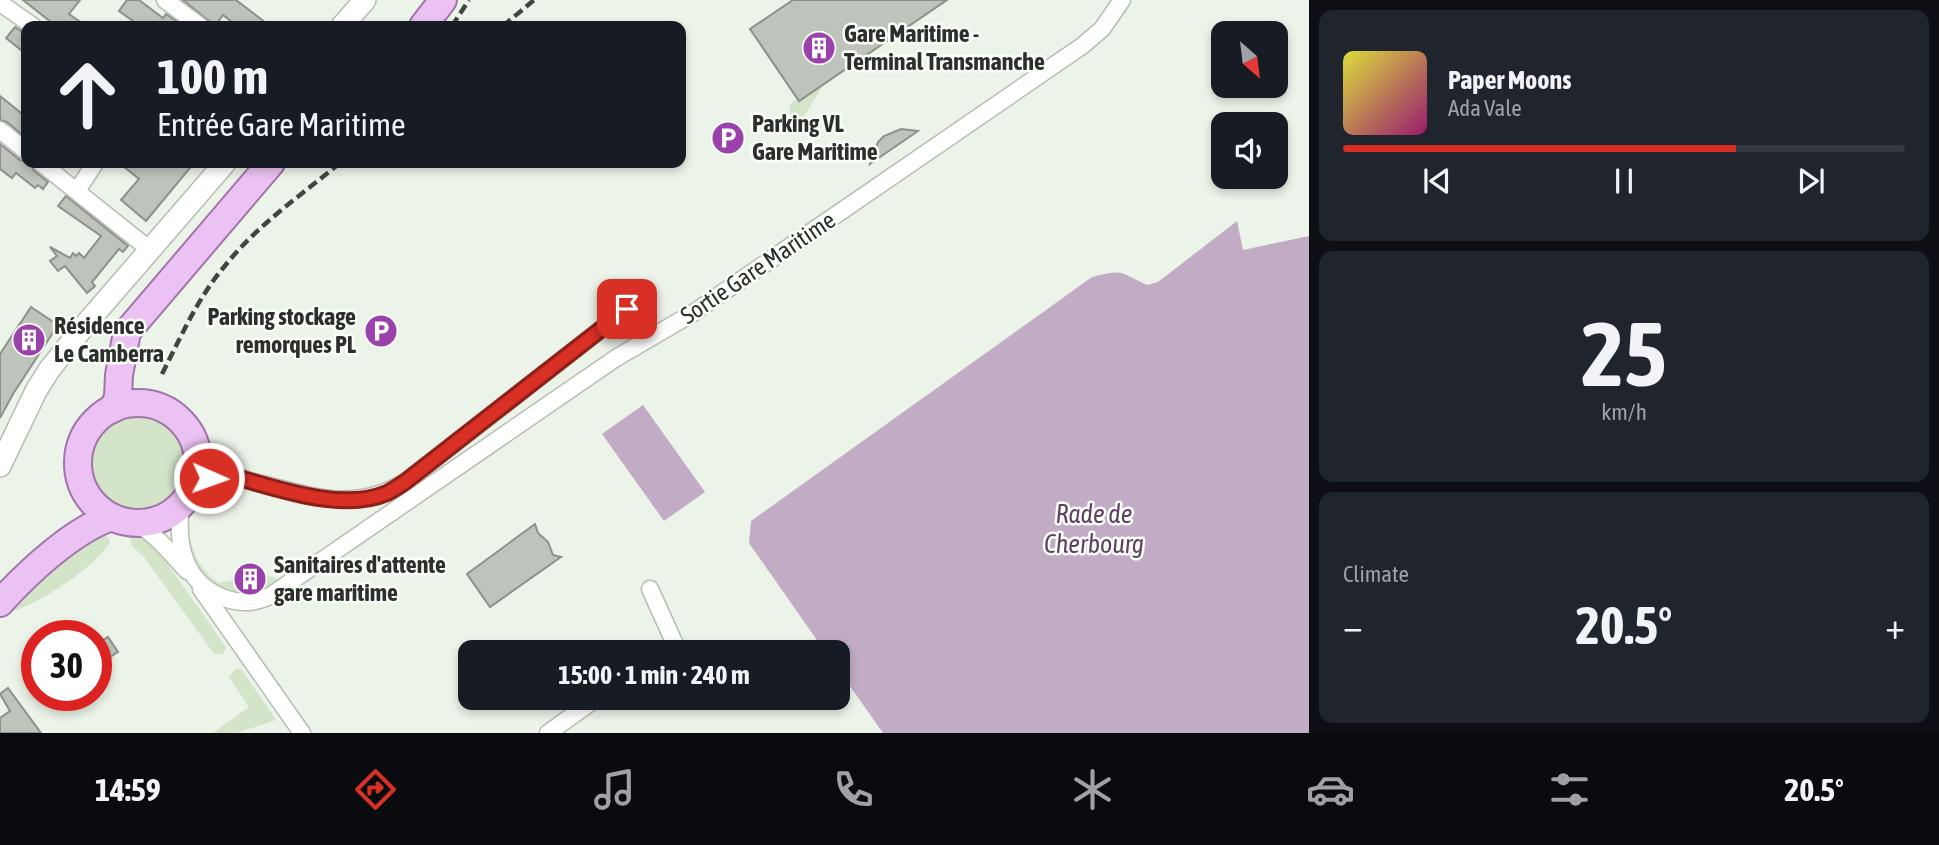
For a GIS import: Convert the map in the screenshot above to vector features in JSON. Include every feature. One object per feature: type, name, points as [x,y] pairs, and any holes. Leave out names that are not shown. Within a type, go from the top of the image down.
[{"type":"main road","points":[[427,21],[443,0]]},
{"type":"main road","points":[[113,409],[118,397],[127,332],[267,168]]},
{"type":"main road","points":[[123,351],[124,372],[143,404]]},
{"type":"main road","points":[[7,595],[83,529],[94,523],[159,519],[185,500],[198,465],[198,453],[191,433],[179,419],[166,410],[143,404],[122,405],[97,420],[87,431],[81,444],[79,473],[83,487],[100,509],[123,520]]},
{"type":"main road","points":[[7,595],[68,521],[83,487]]},
{"type":"street","points":[[166,0],[193,21]]},
{"type":"street","points":[[346,21],[365,0]]},
{"type":"street","name":"Sortie Gare Maritime","points":[[194,579],[215,594],[239,602],[260,601],[280,590],[616,358],[693,313],[1082,46],[1102,29],[1122,0]]},
{"type":"street","points":[[0,3],[26,21]]},
{"type":"street","points":[[0,130],[21,147]]},
{"type":"street","points":[[47,168],[149,250]]},
{"type":"street","points":[[77,191],[92,168]]},
{"type":"street","points":[[0,466],[49,370],[221,168]]},
{"type":"street","points":[[194,579],[180,540],[185,500],[204,481],[221,474],[321,499],[369,498],[386,494],[627,309]]},
{"type":"street","points":[[123,520],[143,527],[194,579],[302,733]]},
{"type":"street","points":[[650,589],[673,640]]},
{"type":"street","points":[[548,733],[580,710]]},
{"type":"green space","points":[[825,83],[793,133],[790,132],[790,104]]},
{"type":"green space","points":[[139,412],[158,416],[175,426],[185,443],[189,462],[185,481],[175,498],[158,508],[139,512],[120,508],[103,498],[93,481],[89,462],[93,443],[103,426],[120,416]]},
{"type":"green space","points":[[190,514],[189,533],[194,552],[205,570],[219,583],[239,579],[241,585],[261,584],[261,574],[283,583],[258,593],[244,595],[231,594],[218,588],[198,567],[188,538],[187,524]]},
{"type":"green space","points":[[104,532],[110,541],[94,561],[51,593],[12,611],[57,564]]},
{"type":"green space","points":[[133,535],[148,542],[161,555],[224,644],[226,648],[223,654],[214,654],[144,557],[132,546]]},
{"type":"green space","points":[[238,668],[276,720],[237,733],[213,733],[249,707],[229,677]]},
{"type":"water","name":"Rade de Cherbourg","points":[[1237,221],[1243,250],[1309,236],[1309,733],[883,733],[850,686],[850,640],[817,640],[749,543],[751,521],[1092,277],[1117,273],[1147,285],[1158,282]]},
{"type":"water","points":[[643,405],[705,492],[664,521],[602,434]]},
{"type":"building","points":[[23,0],[80,0],[69,14],[79,21],[50,21]]},
{"type":"building","points":[[127,0],[139,0],[163,18],[166,14],[176,21],[133,21],[119,11]]},
{"type":"building","points":[[183,0],[236,0],[263,21],[231,21],[223,15],[219,21],[209,21]]},
{"type":"building","name":"Gare Maritime - Terminal Transmanche","points":[[793,0],[947,0],[799,101],[750,29]]},
{"type":"building","points":[[15,27],[21,31],[21,50],[6,38]]},
{"type":"building","points":[[0,96],[21,113],[21,134],[7,122],[0,120]]},
{"type":"building","points":[[901,129],[918,131],[870,164],[878,142],[884,136]]},
{"type":"building","points":[[0,144],[21,160],[21,168],[33,168],[48,182],[43,189],[38,185],[35,188],[16,173],[12,178],[0,169]]},
{"type":"building","points":[[125,168],[190,168],[146,221],[121,200],[139,179]]},
{"type":"building","points":[[66,196],[128,246],[123,252],[119,249],[92,282],[95,286],[87,293],[65,266],[58,271],[50,261],[57,256],[50,247],[70,258],[73,253],[76,256],[79,253],[84,258],[101,236],[58,206]]},
{"type":"building","name":"Résidence Le Camberra","points":[[31,307],[58,325],[0,418],[0,354]]},
{"type":"building","points":[[535,524],[538,533],[548,542],[553,555],[561,557],[490,607],[467,574]]},
{"type":"building","points":[[112,643],[118,652],[112,656]]},
{"type":"building","points":[[8,688],[21,706],[21,711],[25,711],[41,733],[0,733],[0,718],[10,711],[0,694]]},
{"type":"railway","points":[[455,21],[469,0]]},
{"type":"railway","points":[[509,21],[534,0]]},
{"type":"railway","points":[[162,374],[214,279],[250,238],[334,168]]},
{"type":"place","name":"Gare Maritime - Terminal Transmanche","points":[[819,48]]},
{"type":"place","name":"Parking VL Gare Maritime","points":[[728,138]]},
{"type":"place","name":"Parking stockage remorques PL","points":[[381,331]]},
{"type":"place","name":"Résidence Le Camberra","points":[[29,340]]},
{"type":"place","name":"Sanitaires d'attente gare maritime","points":[[250,579]]},
{"type":"route","points":[[209,478],[213,475],[228,475],[321,499],[353,500],[386,494],[627,309]]}]
